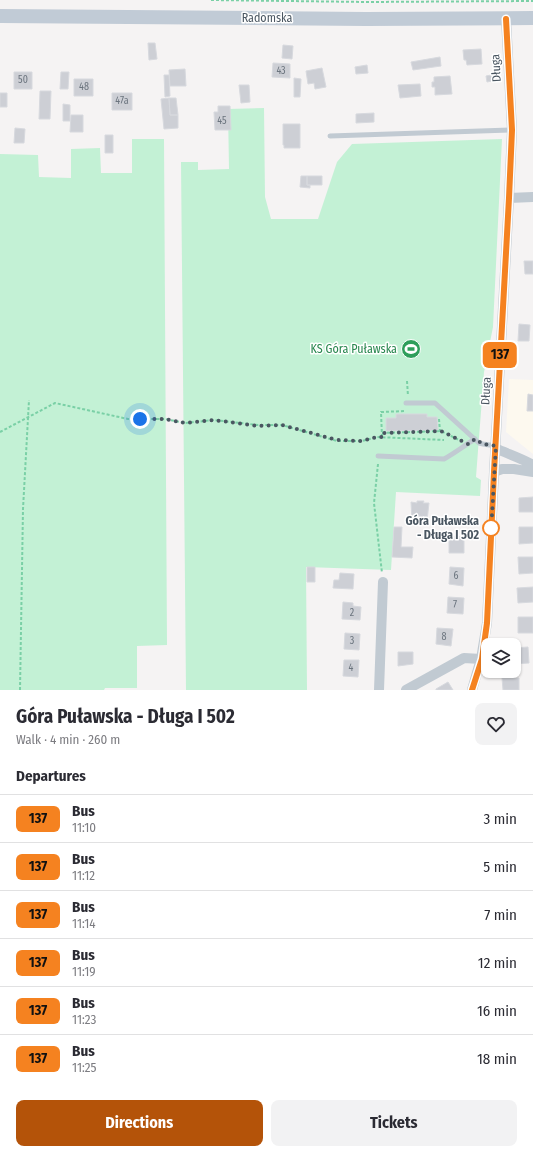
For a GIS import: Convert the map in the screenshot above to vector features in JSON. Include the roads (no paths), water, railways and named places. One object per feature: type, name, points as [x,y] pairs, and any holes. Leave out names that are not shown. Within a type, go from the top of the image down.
[{"type":"main road","name":"Radomska","points":[[0,16],[533,18]]},
{"type":"street","name":"Długa","points":[[485,638],[487,623],[512,130],[506,19]]},
{"type":"street","points":[[509,198],[533,197]]},
{"type":"street","points":[[496,447],[508,455],[522,459],[533,465]]},
{"type":"street","points":[[494,472],[514,469],[533,472]]},
{"type":"street","points":[[379,690],[382,582]]},
{"type":"street","points":[[406,690],[464,658],[481,659]]},
{"type":"street","name":"Długa","points":[[472,690],[481,662]]},
{"type":"lane","points":[[330,136],[512,130]]},
{"type":"lane","points":[[406,404],[435,403],[475,439],[483,444],[496,447]]},
{"type":"lane","points":[[378,456],[444,459],[475,439]]},
{"type":"place","name":"KS Góra Puławska","points":[[411,349]]},
{"type":"place","name":"Góra Puławska - Długa I 502","points":[[491,528]]}]
